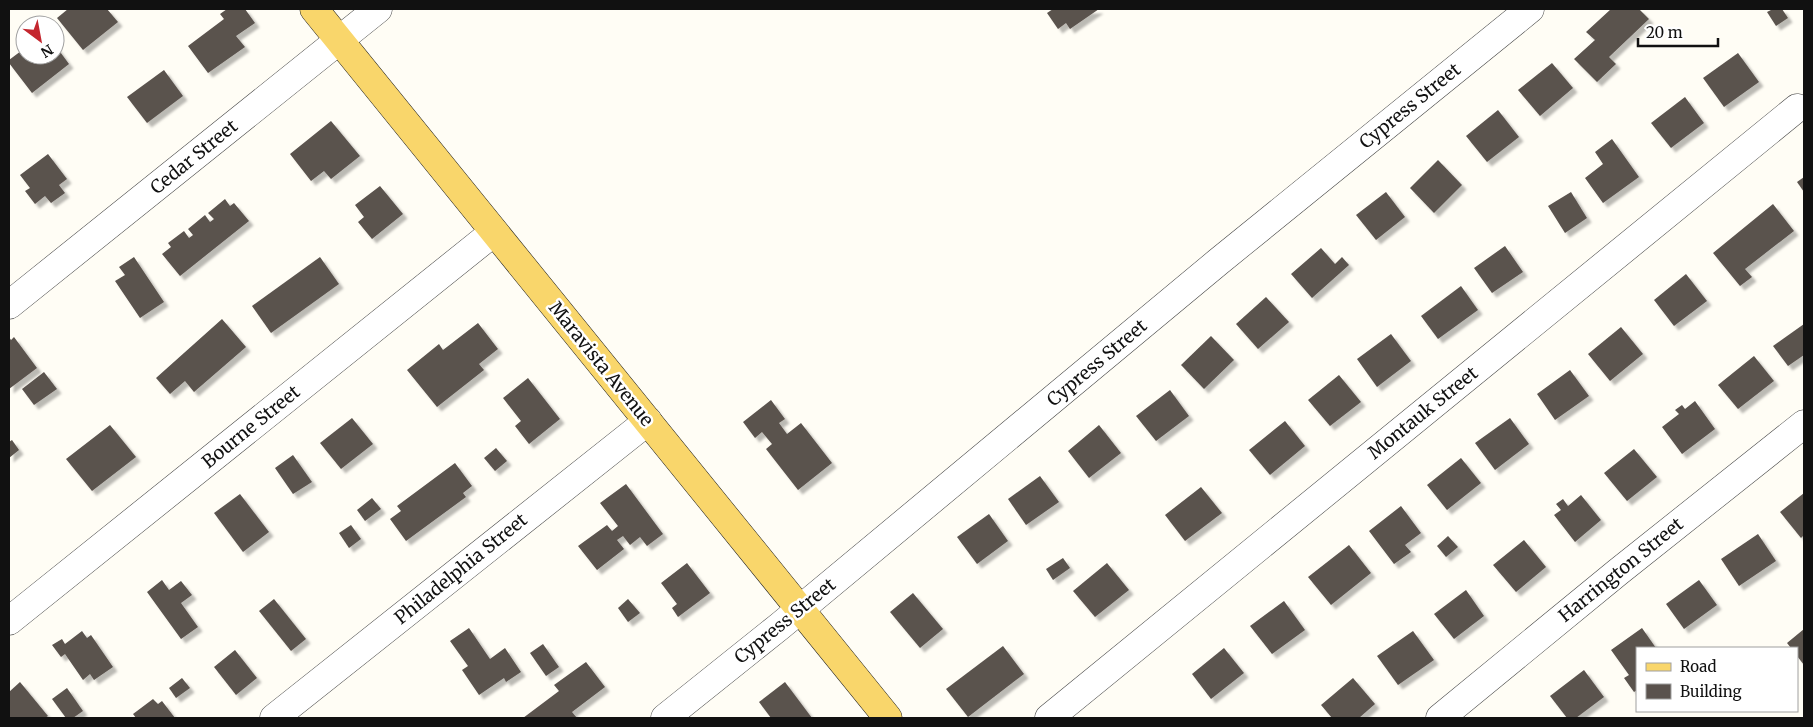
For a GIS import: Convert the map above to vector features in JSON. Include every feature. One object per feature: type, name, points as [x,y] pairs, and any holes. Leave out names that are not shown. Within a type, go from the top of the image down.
[{"type":"main road","name":"Maravista Avenue","points":[[314,9],[888,718]]},
{"type":"street","name":"Cedar Street","points":[[9,305],[378,9]]},
{"type":"street","name":"Cypress Street","points":[[665,718],[800,609],[1218,262],[1530,9]]},
{"type":"street","name":"Montauk Street","points":[[1048,718],[1797,108]]},
{"type":"street","name":"Bourne Street","points":[[9,622],[494,232]]},
{"type":"street","name":"Philadelphia Street","points":[[274,718],[648,421]]},
{"type":"street","name":"Harrington Street","points":[[1440,718],[1618,572],[1804,424]]},
{"type":"building","points":[[68,9],[107,9],[118,22],[83,50],[65,28],[65,15],[61,15]]},
{"type":"building","points":[[227,9],[245,9],[255,23],[236,36],[245,47],[208,73],[188,46],[224,19],[220,14]]},
{"type":"building","points":[[1053,9],[1099,9],[1070,29],[1066,23],[1058,29],[1047,13]]},
{"type":"building","points":[[1611,9],[1639,9],[1649,19],[1609,57],[1616,64],[1597,82],[1574,59],[1595,40],[1586,32]]},
{"type":"building","points":[[1773,9],[1782,9],[1788,18],[1776,26],[1767,12]]},
{"type":"building","points":[[1738,53],[1759,82],[1724,107],[1703,78]]},
{"type":"building","points":[[15,56],[15,65],[65,65],[65,59],[69,64],[32,93],[9,63],[9,60]]},
{"type":"building","points":[[1552,63],[1573,88],[1540,116],[1518,90]]},
{"type":"building","points":[[164,70],[183,96],[147,123],[127,97]]},
{"type":"building","points":[[1685,97],[1704,123],[1671,148],[1651,123]]},
{"type":"building","points":[[1498,110],[1519,137],[1487,162],[1466,136]]},
{"type":"building","points":[[331,121],[360,156],[331,179],[324,171],[311,181],[290,154]]},
{"type":"building","points":[[1612,139],[1639,177],[1603,203],[1585,178],[1603,164],[1595,152]]},
{"type":"building","points":[[48,154],[67,179],[59,185],[65,193],[51,203],[45,196],[35,204],[25,191],[30,188],[20,175]]},
{"type":"building","points":[[1438,160],[1462,185],[1434,213],[1410,188]]},
{"type":"building","points":[[1804,177],[1804,192],[1797,182]]},
{"type":"building","points":[[380,186],[403,214],[372,239],[358,222],[364,217],[355,205]]},
{"type":"building","points":[[1386,192],[1405,217],[1376,240],[1356,215]]},
{"type":"building","points":[[1571,192],[1587,218],[1565,233],[1548,206]]},
{"type":"building","points":[[225,199],[230,206],[234,203],[249,221],[180,276],[162,254],[171,247],[168,243],[184,231],[189,238],[193,235],[188,229],[205,215],[210,222],[214,219],[208,213]]},
{"type":"building","points":[[1773,204],[1794,231],[1745,269],[1752,277],[1740,286],[1713,253]]},
{"type":"building","points":[[1505,246],[1523,272],[1492,293],[1474,268]]},
{"type":"building","points":[[1321,248],[1335,264],[1342,257],[1349,265],[1312,298],[1291,274]]},
{"type":"building","points":[[134,257],[164,302],[140,318],[115,281],[125,275],[119,267]]},
{"type":"building","points":[[320,257],[339,284],[271,333],[252,306]]},
{"type":"building","points":[[1686,274],[1707,301],[1674,326],[1654,300]]},
{"type":"building","points":[[1461,286],[1478,310],[1438,339],[1421,316]]},
{"type":"building","points":[[1266,297],[1289,322],[1258,349],[1236,324]]},
{"type":"building","points":[[222,319],[246,347],[194,392],[185,381],[170,394],[156,378]]},
{"type":"building","points":[[478,323],[498,349],[479,364],[484,370],[437,407],[407,370],[439,344],[443,350]]},
{"type":"building","points":[[1804,324],[1804,355],[1788,366],[1773,346]]},
{"type":"building","points":[[1621,327],[1643,354],[1610,381],[1588,354]]},
{"type":"building","points":[[1391,334],[1411,361],[1377,387],[1357,359]]},
{"type":"building","points":[[1211,336],[1234,360],[1204,389],[1181,365]]},
{"type":"building","points":[[9,337],[11,340],[14,337],[37,368],[9,389]]},
{"type":"building","points":[[1754,356],[1774,381],[1738,409],[1718,385]]},
{"type":"building","points":[[1570,370],[1589,396],[1555,420],[1537,394]]},
{"type":"building","points":[[44,372],[57,389],[34,405],[22,389]]},
{"type":"building","points":[[1339,375],[1361,402],[1330,426],[1308,400]]},
{"type":"building","points":[[528,378],[560,419],[529,444],[515,426],[521,421],[503,398]]},
{"type":"building","points":[[1170,390],[1189,416],[1156,441],[1136,416]]},
{"type":"building","points":[[771,400],[785,419],[779,423],[787,434],[801,423],[832,463],[798,490],[766,449],[772,444],[762,432],[755,438],[743,422]]},
{"type":"building","points":[[1695,401],[1715,429],[1682,454],[1662,427],[1679,414],[1675,410],[1682,405],[1685,409]]},
{"type":"building","points":[[352,418],[373,444],[341,469],[320,443]]},
{"type":"building","points":[[1510,418],[1529,444],[1495,470],[1475,443]]},
{"type":"building","points":[[1285,421],[1305,446],[1270,475],[1249,450]]},
{"type":"building","points":[[110,425],[136,457],[92,491],[66,459]]},
{"type":"building","points":[[1099,425],[1121,453],[1089,478],[1068,451]]},
{"type":"building","points":[[12,440],[19,450],[9,458],[9,442]]},
{"type":"building","points":[[496,448],[507,461],[495,471],[484,458]]},
{"type":"building","points":[[1634,449],[1657,477],[1627,501],[1604,473]]},
{"type":"building","points":[[293,455],[312,482],[293,494],[275,468]]},
{"type":"building","points":[[1461,458],[1481,483],[1447,510],[1427,485]]},
{"type":"building","points":[[455,463],[472,486],[463,493],[466,497],[406,541],[390,519],[401,511],[397,506]]},
{"type":"building","points":[[1040,476],[1059,502],[1026,525],[1008,499]]},
{"type":"building","points":[[626,484],[663,534],[647,546],[640,537],[630,545],[623,536],[617,540],[624,549],[597,570],[578,546],[607,525],[612,531],[618,526],[600,503]]},
{"type":"building","points":[[1201,487],[1222,513],[1185,541],[1165,515]]},
{"type":"building","points":[[1804,493],[1804,535],[1801,538],[1780,512]]},
{"type":"building","points":[[240,494],[269,532],[243,552],[214,513]]},
{"type":"building","points":[[1581,495],[1601,520],[1575,542],[1554,515],[1561,510],[1556,504],[1563,499],[1568,506]]},
{"type":"building","points":[[372,498],[381,509],[365,521],[357,510]]},
{"type":"building","points":[[1401,506],[1421,533],[1405,545],[1411,552],[1394,564],[1369,531]]},
{"type":"building","points":[[989,514],[1008,541],[977,564],[957,537]]},
{"type":"building","points":[[351,525],[361,539],[349,548],[339,533]]},
{"type":"building","points":[[1758,534],[1776,561],[1739,586],[1721,559]]},
{"type":"building","points":[[1448,536],[1458,547],[1446,557],[1437,546]]},
{"type":"building","points":[[1524,540],[1546,567],[1516,592],[1493,565]]},
{"type":"building","points":[[1349,545],[1371,573],[1331,605],[1308,577]]},
{"type":"building","points":[[1063,558],[1070,568],[1053,580],[1046,569]]},
{"type":"building","points":[[687,563],[710,593],[678,617],[672,608],[677,604],[661,583]]},
{"type":"building","points":[[1107,563],[1129,590],[1095,617],[1073,591]]},
{"type":"building","points":[[162,580],[169,590],[181,581],[192,595],[181,603],[198,627],[181,639],[147,592]]},
{"type":"building","points":[[1699,580],[1717,605],[1684,629],[1666,604]]},
{"type":"building","points":[[1466,590],[1484,616],[1454,639],[1434,614]]},
{"type":"building","points":[[913,593],[943,629],[920,648],[890,612]]},
{"type":"building","points":[[274,599],[306,639],[291,651],[259,611]]},
{"type":"building","points":[[628,599],[640,613],[628,622],[618,608]]},
{"type":"building","points":[[1284,601],[1305,630],[1272,654],[1250,626]]},
{"type":"building","points":[[469,628],[490,659],[505,648],[521,672],[506,682],[504,678],[479,695],[462,670],[468,666],[450,641]]},
{"type":"building","points":[[1642,628],[1655,647],[1636,647],[1636,691],[1634,692],[1624,678],[1629,675],[1611,650]]},
{"type":"building","points":[[1804,629],[1804,665],[1798,657],[1798,647],[1790,647],[1787,643]]},
{"type":"building","points":[[82,631],[87,638],[91,635],[113,667],[94,680],[90,674],[83,680],[65,654],[61,657],[52,645],[62,639],[65,644]]},
{"type":"building","points":[[1413,631],[1434,660],[1398,685],[1377,656]]},
{"type":"building","points":[[543,644],[559,667],[546,676],[530,653]]},
{"type":"building","points":[[1003,646],[1024,674],[968,717],[946,689]]},
{"type":"building","points":[[1224,648],[1244,673],[1211,699],[1192,674]]},
{"type":"building","points":[[235,650],[257,678],[236,695],[214,667]]},
{"type":"building","points":[[586,662],[605,687],[572,712],[577,718],[523,718],[559,691],[554,685]]},
{"type":"building","points":[[1584,670],[1604,697],[1576,718],[1567,718],[1550,696]]},
{"type":"building","points":[[182,678],[190,688],[176,698],[169,688]]},
{"type":"building","points":[[1353,678],[1375,704],[1359,718],[1332,718],[1321,705]]},
{"type":"building","points":[[20,682],[48,716],[45,718],[9,718],[9,692]]},
{"type":"building","points":[[785,682],[812,718],[771,718],[759,702]]},
{"type":"building","points":[[67,688],[83,711],[73,718],[66,718],[52,699]]},
{"type":"building","points":[[153,699],[158,704],[162,701],[175,718],[136,718],[133,714]]}]
